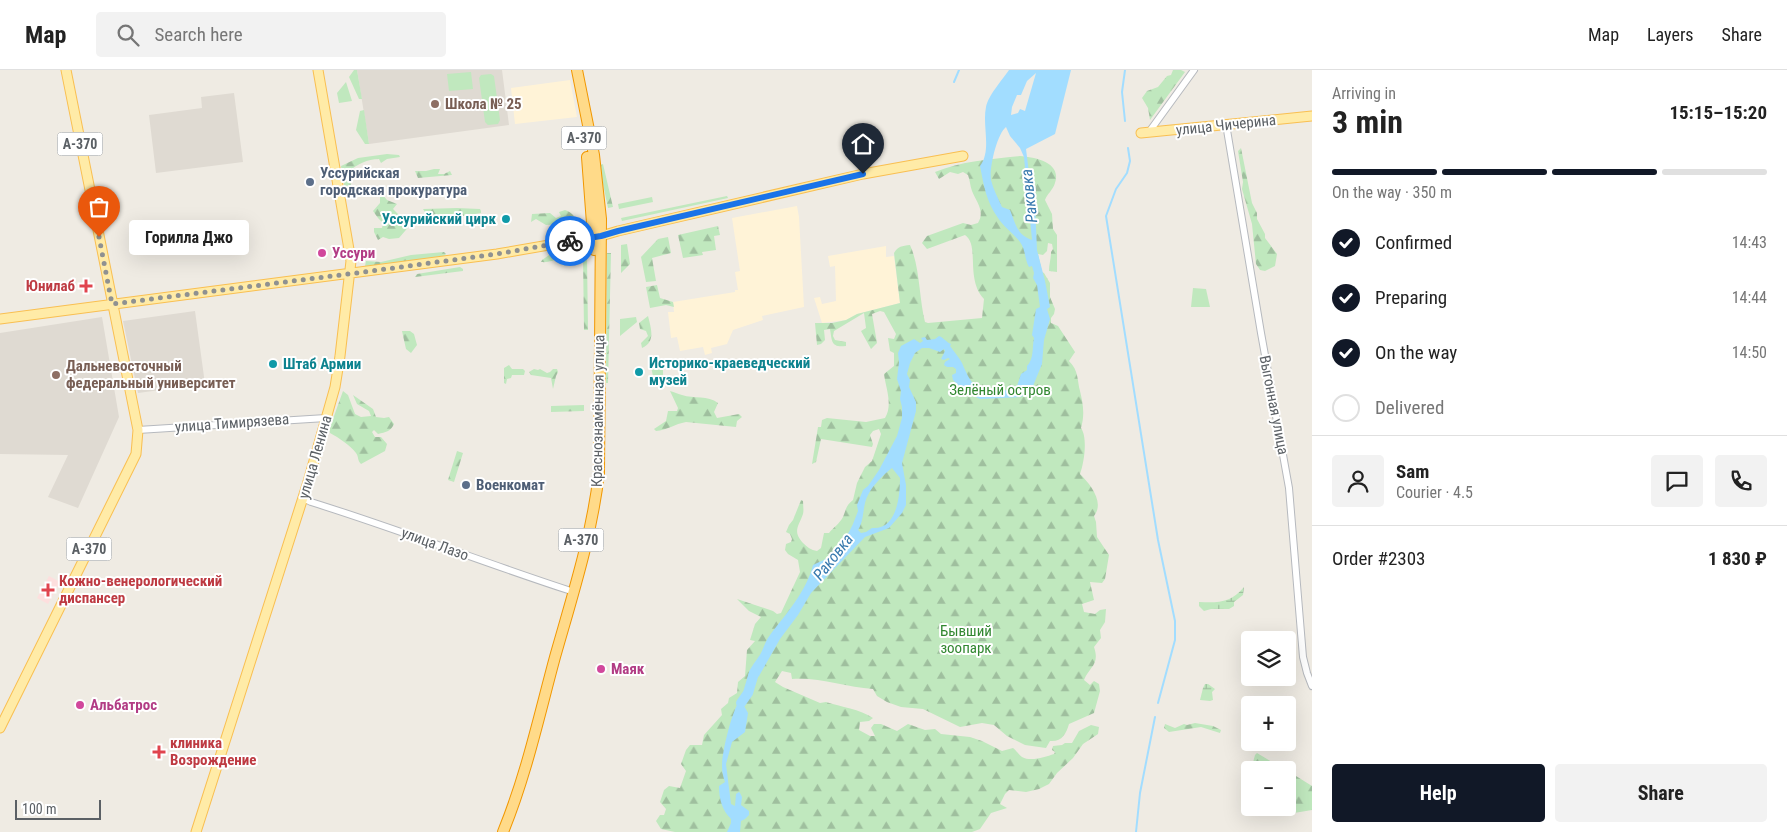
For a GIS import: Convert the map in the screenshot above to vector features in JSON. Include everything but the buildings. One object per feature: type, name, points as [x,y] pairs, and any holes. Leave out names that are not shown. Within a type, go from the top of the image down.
[{"type":"highway","name":"Краснознамённая улица","points":[[503,832],[553,654],[599,473],[600,339],[598,237],[582,120],[571,70]]},
{"type":"highway","name":"Краснознамённая улица","points":[[553,654],[568,590],[590,514],[594,468],[600,212],[588,123],[578,70]]},
{"type":"highway","name":"Краснознамённая улица","points":[[497,832],[513,798]]},
{"type":"main road","name":"А-370","points":[[0,728],[136,454],[138,430],[66,70]]},
{"type":"main road","name":"улица Ленина","points":[[196,832],[303,498],[335,387],[340,356],[351,261],[318,70]]},
{"type":"main road","name":"улица Чичерина","points":[[1145,132],[1312,116]]},
{"type":"main road","points":[[0,319],[497,254],[598,237],[844,178],[963,156]]},
{"type":"street","points":[[1145,132],[1194,70]]},
{"type":"street","name":"Выгонная улица","points":[[1226,124],[1289,488],[1303,658],[1312,686]]},
{"type":"street","name":"улица Тимирязева","points":[[138,430],[326,418]]},
{"type":"street","name":"улица Лазо","points":[[303,498],[568,590]]},
{"type":"shaded area","name":"Школа № 25","points":[[357,70],[502,70],[509,125],[369,144]]},
{"type":"shaded area","points":[[570,80],[577,117],[515,124],[511,88]]},
{"type":"shaded area","points":[[234,93],[243,162],[156,173],[149,115],[202,108],[201,97]]},
{"type":"shaded area","points":[[797,206],[804,307],[762,316],[763,320],[733,330],[727,344],[711,348],[712,353],[705,355],[703,347],[680,351],[677,337],[671,338],[668,312],[674,312],[673,302],[738,290],[735,272],[740,271],[732,218]]},
{"type":"shaded area","points":[[886,246],[886,257],[894,256],[900,303],[857,314],[846,320],[822,323],[814,298],[820,297],[822,304],[836,301],[835,266],[830,267],[828,256]]},
{"type":"shaded area","points":[[195,311],[205,384],[138,393],[123,321]]},
{"type":"shaded area","name":"Дальневосточный федеральный университет","points":[[102,317],[119,417],[78,508],[48,497],[68,455],[0,454],[0,333]]},
{"type":"shaded area","name":"Кожно-венерологический диспансер","points":[[49,576],[60,582],[48,604],[37,598]]},
{"type":"green space","points":[[354,70],[357,70],[362,99],[359,99],[349,77]]},
{"type":"green space","points":[[1173,70],[1185,72],[1150,120],[1148,108],[1142,98],[1147,91],[1158,87],[1167,76],[1171,75]]},
{"type":"green space","points":[[471,72],[473,89],[449,91],[447,74]]},
{"type":"green space","points":[[491,74],[494,76],[500,120],[498,124],[488,125],[485,122],[479,78],[481,75]]},
{"type":"green space","points":[[346,82],[352,101],[339,103],[337,93]]},
{"type":"green space","points":[[364,110],[369,144],[365,144],[356,130],[360,111]]},
{"type":"green space","points":[[1241,148],[1257,219],[1265,234],[1265,238],[1277,254],[1275,266],[1265,271],[1260,270],[1256,264],[1252,224],[1242,189],[1243,182],[1238,151]]},
{"type":"green space","points":[[387,154],[399,155],[400,157],[387,159],[381,163],[379,159],[367,161],[349,171],[352,193],[346,197],[341,166],[358,158]]},
{"type":"green space","name":"Зелёный остров","points":[[1020,156],[1039,159],[1051,165],[1056,176],[1055,183],[1045,200],[1052,214],[1053,229],[1057,235],[1057,272],[1049,271],[1053,249],[1052,244],[1048,243],[1047,251],[1043,255],[1038,254],[1042,272],[1050,283],[1050,297],[1055,309],[1051,323],[1058,326],[1075,352],[1069,361],[1076,372],[1083,405],[1081,428],[1085,451],[1080,474],[1092,488],[1097,499],[1097,511],[1094,516],[1097,537],[1109,555],[1105,579],[1102,583],[1090,582],[1094,600],[1082,604],[1084,612],[1095,614],[1100,610],[1106,609],[1105,622],[1100,630],[1101,638],[1094,647],[1096,653],[1095,662],[1084,680],[1090,685],[1094,681],[1099,684],[1100,691],[1094,713],[1069,724],[1063,737],[1050,741],[1046,748],[1025,745],[1007,736],[994,725],[982,723],[960,727],[923,709],[901,707],[877,696],[873,689],[812,679],[792,679],[791,673],[782,671],[775,682],[820,703],[826,702],[868,715],[873,718],[869,721],[860,722],[859,730],[870,736],[875,736],[871,728],[874,724],[881,724],[897,731],[908,724],[925,730],[935,729],[941,734],[970,737],[1002,751],[1013,748],[1022,757],[1034,759],[1054,754],[1053,746],[1072,743],[1079,731],[1091,725],[1099,727],[1098,734],[1083,744],[1049,784],[1026,792],[1009,790],[1000,804],[1007,808],[991,813],[980,829],[972,832],[675,832],[661,829],[656,821],[660,815],[664,815],[666,809],[660,802],[664,790],[669,786],[680,788],[686,771],[681,764],[686,750],[690,745],[702,745],[704,735],[722,715],[721,709],[728,703],[729,698],[737,693],[738,682],[745,676],[747,650],[755,641],[750,640],[755,624],[761,617],[749,611],[737,599],[777,614],[781,613],[800,572],[798,560],[785,550],[786,544],[791,542],[792,539],[790,534],[786,532],[801,500],[803,501],[803,512],[797,532],[806,546],[817,551],[821,548],[824,533],[829,533],[838,523],[853,500],[857,483],[865,467],[872,461],[881,434],[879,429],[873,431],[870,435],[872,447],[821,439],[816,462],[812,464],[818,427],[821,427],[822,420],[827,418],[866,422],[885,418],[889,402],[884,374],[894,366],[894,353],[890,351],[888,338],[894,339],[896,334],[884,312],[880,311],[872,314],[877,343],[871,349],[861,331],[866,328],[864,313],[834,331],[833,336],[835,340],[846,342],[846,346],[837,346],[833,343],[830,329],[824,330],[825,340],[817,345],[815,323],[832,323],[846,320],[857,314],[900,303],[894,253],[900,247],[910,245],[918,273],[925,322],[982,318],[984,299],[978,291],[975,282],[972,246],[965,235],[927,249],[922,243],[927,236],[963,223],[971,225],[978,223],[981,215],[980,207],[972,191],[968,175],[963,172],[958,174],[950,172],[939,179],[935,172],[966,163]]},
{"type":"green space","points":[[603,164],[613,207],[608,208],[599,165]]},
{"type":"green space","points":[[440,169],[438,174],[450,171],[452,175],[418,178],[415,171],[426,171]]},
{"type":"green space","points":[[383,195],[387,200],[397,204],[393,209],[401,217],[415,215],[423,218],[420,222],[411,224],[399,238],[389,239],[383,237],[378,240],[374,228],[382,228],[383,223],[373,211],[380,203],[380,197]]},
{"type":"green space","points":[[727,196],[728,198],[622,221],[621,218]]},
{"type":"green space","points":[[652,197],[653,202],[619,209],[618,204]]},
{"type":"green space","points":[[423,209],[480,209],[481,213],[450,216],[442,220],[434,220]]},
{"type":"green space","points":[[565,210],[574,216],[578,224],[577,231],[568,234],[570,238],[564,239],[562,235],[569,227],[568,222],[565,220],[561,224],[546,225],[536,219],[531,222],[532,214],[550,213],[556,218],[561,216],[559,212]]},
{"type":"green space","points":[[718,226],[720,235],[714,236],[716,250],[702,252],[703,255],[683,258],[678,235]]},
{"type":"green space","points":[[668,237],[671,253],[652,258],[656,281],[646,282],[641,257],[658,239]]},
{"type":"green space","points":[[627,244],[630,264],[621,273],[621,245]]},
{"type":"green space","points":[[555,251],[562,256],[568,251],[577,255],[568,255],[565,266],[561,260],[541,262]]},
{"type":"green space","points":[[444,252],[446,254],[444,256],[367,269],[365,266],[366,261],[381,262],[411,255]]},
{"type":"green space","points":[[607,253],[611,253],[608,383],[606,383]]},
{"type":"green space","points":[[583,256],[587,256],[588,330],[584,330]]},
{"type":"green space","points":[[460,267],[463,271],[415,277],[417,274]]},
{"type":"green space","points":[[657,285],[660,298],[673,302],[674,307],[666,305],[650,308],[646,287]]},
{"type":"green space","points":[[1193,288],[1206,289],[1210,307],[1191,307]]},
{"type":"green space","points":[[648,316],[651,338],[642,348],[641,343],[648,336],[646,331],[640,329],[639,323]]},
{"type":"green space","points":[[636,317],[637,322],[620,336],[620,319]]},
{"type":"green space","points":[[402,331],[410,331],[414,334],[417,345],[411,353],[406,349]]},
{"type":"green space","points":[[649,357],[656,357],[663,361],[663,375],[654,381]]},
{"type":"green space","points":[[509,365],[512,369],[523,369],[525,371],[524,375],[512,375],[511,378],[507,379],[506,384],[504,383],[504,368]]},
{"type":"green space","points":[[534,369],[540,369],[547,373],[557,369],[558,372],[553,389],[551,378],[531,375],[529,372]]},
{"type":"green space","points":[[343,391],[348,395],[355,414],[361,417],[371,416],[369,411],[357,404],[353,395],[373,409],[376,417],[389,417],[394,424],[386,432],[378,434],[374,430],[372,432],[375,437],[381,437],[387,444],[385,451],[361,464],[354,450],[330,433],[329,430]]},
{"type":"green space","points":[[670,391],[687,396],[705,398],[718,403],[714,412],[717,418],[739,414],[742,417],[737,421],[736,427],[686,422],[656,431],[654,429],[666,421],[668,411],[677,411],[678,408]]},
{"type":"green space","points":[[584,405],[584,411],[551,412],[551,406]]},
{"type":"green space","points":[[457,451],[463,453],[454,482],[448,480]]},
{"type":"green space","points":[[1244,587],[1243,595],[1229,609],[1204,611],[1199,606],[1199,602],[1218,602],[1229,599]]},
{"type":"green space","points":[[1205,684],[1215,689],[1212,692],[1213,700],[1200,700]]},
{"type":"green space","points":[[1195,723],[1213,726],[1221,730],[1220,733],[1201,727],[1169,732],[1164,728],[1165,724],[1175,728],[1184,724]]},
{"type":"green space","points":[[1257,753],[1270,761],[1253,761]]},
{"type":"green space","points":[[1296,776],[1312,786],[1312,810],[1296,813]]},
{"type":"water","points":[[1009,70],[1071,70],[1055,134],[1026,149],[1031,189],[1035,204],[1037,250],[1050,307],[1047,309],[1050,319],[1044,340],[1042,364],[1033,386],[1021,397],[980,399],[965,392],[953,380],[952,375],[956,373],[956,369],[944,365],[950,359],[941,359],[945,351],[944,349],[940,352],[929,348],[922,348],[915,353],[907,374],[910,380],[909,387],[916,402],[916,411],[902,463],[906,485],[906,505],[902,513],[889,528],[865,537],[811,593],[798,615],[780,639],[759,676],[749,686],[747,684],[750,670],[767,639],[801,593],[813,565],[830,557],[849,532],[858,511],[857,505],[863,490],[879,470],[897,436],[902,418],[901,391],[897,379],[898,353],[901,346],[914,339],[920,343],[923,341],[921,338],[925,337],[927,340],[941,337],[951,344],[950,346],[973,383],[983,389],[1007,391],[1017,386],[1021,374],[1027,370],[1031,360],[1036,309],[1040,307],[1037,285],[1033,278],[1032,266],[1029,267],[1022,245],[1000,221],[991,206],[980,166],[984,160],[986,145],[985,114],[987,103]],"holes":[[[1036,73],[1025,111],[1020,109],[1018,113],[1011,115],[1017,95],[1021,95],[1027,81]],[[1006,127],[1024,157],[1032,240],[1020,232],[1010,210],[1002,207],[991,180],[992,160]],[[892,468],[900,478],[898,502],[895,511],[887,524],[861,533],[858,530],[868,495]]]},
{"type":"water","points":[[746,691],[749,696],[743,704],[748,713],[745,732],[732,742],[726,764],[731,804],[735,806],[736,794],[739,792],[742,797],[741,805],[749,811],[749,815],[741,821],[740,832],[727,832],[731,819],[720,800],[719,786],[725,782],[722,770],[726,738],[737,704]]},
{"type":"waterway","points":[[954,82],[959,70]]},
{"type":"waterway","points":[[1125,70],[1122,92],[1125,121]]},
{"type":"waterway","points":[[1128,148],[1130,161],[1127,173],[1116,189],[1106,216],[1158,540],[1175,621],[1175,640],[1158,703]]},
{"type":"waterway","name":"Раковка","points":[[741,703],[748,693],[754,673]]},
{"type":"waterway","points":[[1136,832],[1140,793],[1155,717]]},
{"type":"way so far","points":[[99,237],[112,304],[497,254],[570,241]]},
{"type":"place","name":"Школа № 25","points":[[435,104]]},
{"type":"place","name":"Уссурийская городская прокуратура","points":[[310,182]]},
{"type":"place","name":"Уссурийский цирк","points":[[506,219]]},
{"type":"place","name":"Горилла Джо","points":[[99,237]]},
{"type":"place","name":"Уссури","points":[[322,253]]},
{"type":"place","name":"Юнилаб","points":[[86,286]]},
{"type":"place","name":"Штаб Армии","points":[[273,364]]},
{"type":"place","name":"Историко-краеведческий музей","points":[[639,372]]},
{"type":"place","name":"Дальневосточный федеральный университет","points":[[56,375]]},
{"type":"place","name":"Военкомат","points":[[466,485]]},
{"type":"place","name":"Кожно-венерологический диспансер","points":[[48,590]]},
{"type":"place","name":"Маяк","points":[[601,669]]},
{"type":"place","name":"Альбатрос","points":[[80,705]]},
{"type":"place","name":"клиника Возрождение","points":[[159,752]]},
{"type":"route","points":[[570,241],[601,236],[863,174]]},
{"type":"park label","name":"Бывший зоопарк","points":[[966,640]]}]
